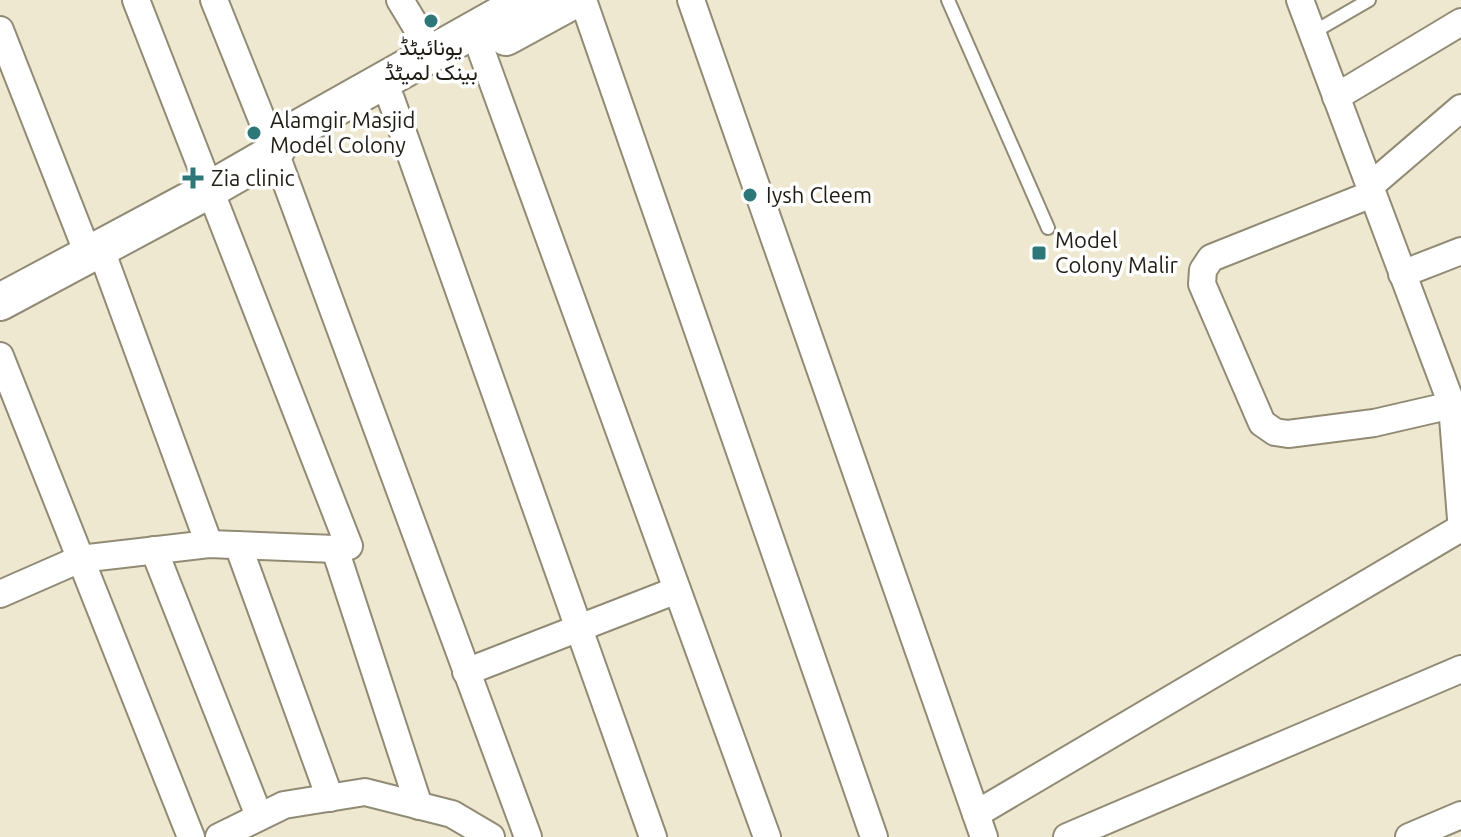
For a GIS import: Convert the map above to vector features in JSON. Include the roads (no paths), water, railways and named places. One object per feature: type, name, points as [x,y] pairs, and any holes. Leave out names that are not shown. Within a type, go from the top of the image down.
[{"type":"main road","points":[[0,302],[209,190],[275,152],[285,136],[527,0]]},
{"type":"main road","points":[[275,152],[296,154],[574,0]]},
{"type":"street","points":[[0,594],[80,559],[209,544],[335,549],[349,546],[136,0]]},
{"type":"street","points":[[214,0],[275,152],[528,837]]},
{"type":"street","points":[[400,0],[432,53]]},
{"type":"street","points":[[583,0],[874,837]]},
{"type":"street","points":[[691,0],[980,825],[1461,528]]},
{"type":"street","points":[[1300,0],[1452,405],[1461,519]]},
{"type":"street","points":[[1336,97],[1461,22]]},
{"type":"street","points":[[0,30],[94,250],[209,544]]},
{"type":"street","points":[[481,50],[767,837]]},
{"type":"street","points":[[391,99],[653,837]]},
{"type":"street","points":[[1452,405],[1374,423],[1288,434],[1275,432],[1262,423],[1202,284],[1203,270],[1211,258],[1371,191],[1460,112]]},
{"type":"street","points":[[1402,274],[1461,251]]},
{"type":"street","points":[[0,356],[191,837]]},
{"type":"street","points":[[238,545],[330,798]]},
{"type":"street","points":[[335,549],[419,806]]},
{"type":"street","points":[[154,550],[259,816]]},
{"type":"street","points":[[466,672],[677,590]]},
{"type":"street","points":[[1067,837],[1461,669]]},
{"type":"street","points":[[219,837],[284,805],[365,792],[452,814],[491,837]]},
{"type":"street","points":[[1409,837],[1461,815]]},
{"type":"lane","points":[[948,0],[1048,228]]},
{"type":"lane","points":[[1312,33],[1369,0]]},
{"type":"place","name":"یونائیٹڈ بینک لمیٹڈ","points":[[431,21]]},
{"type":"place","name":"Alamgir Masjid Model Colony","points":[[254,133]]},
{"type":"place","name":"Zia clinic","points":[[193,178]]},
{"type":"place","name":"Iysh Cleem","points":[[750,195]]},
{"type":"place","name":"Model Colony Malir","points":[[1039,253]]}]
